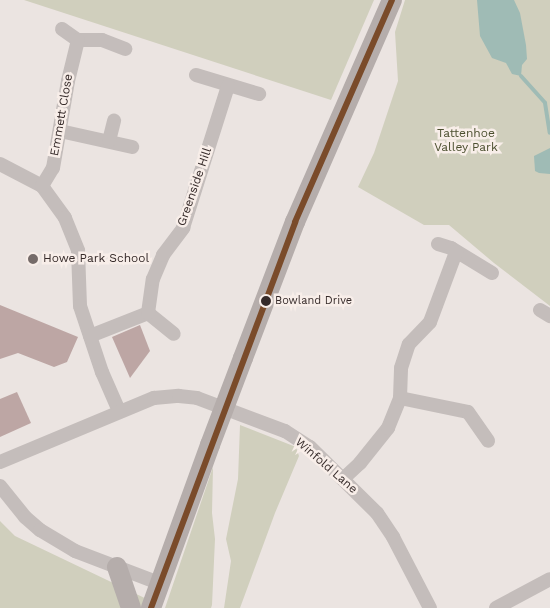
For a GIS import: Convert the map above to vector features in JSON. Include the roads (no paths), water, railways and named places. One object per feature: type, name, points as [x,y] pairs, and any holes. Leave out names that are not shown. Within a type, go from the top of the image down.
[{"type":"street","points":[[151,608],[210,445],[295,222],[392,0]]},
{"type":"street","points":[[62,29],[78,40],[102,40],[125,49]]},
{"type":"street","name":"Emmett Close","points":[[42,186],[53,168],[68,81],[78,40]]},
{"type":"street","points":[[196,74],[228,86],[259,94]]},
{"type":"street","name":"Greenside Hill","points":[[148,313],[153,279],[163,255],[183,228],[228,86]]},
{"type":"street","points":[[109,141],[114,121]]},
{"type":"street","points":[[60,131],[132,147]]},
{"type":"street","points":[[0,164],[42,186],[65,218],[78,251],[80,306],[119,410]]},
{"type":"street","points":[[438,244],[492,273]]},
{"type":"street","points":[[344,478],[360,463],[388,428],[400,398],[401,368],[409,344],[430,322],[456,252]]},
{"type":"street","points":[[90,336],[148,313],[174,334]]},
{"type":"street","name":"Winfold Lane","points":[[0,462],[119,410],[154,398],[179,396],[197,398],[285,431],[310,447],[344,478],[377,513],[393,537],[430,608]]},
{"type":"street","points":[[400,398],[468,412],[488,441]]},
{"type":"street","points":[[0,486],[25,517],[40,530],[75,551],[159,583]]},
{"type":"street","points":[[117,567],[131,608]]},
{"type":"street","points":[[496,608],[550,579]]},
{"type":"water","points":[[477,0],[514,0],[520,13],[526,45],[527,59],[522,65],[521,76],[512,74],[506,63],[492,58],[480,36]]},
{"type":"water","points":[[550,148],[550,174],[535,171],[534,156]]},
{"type":"waterway","points":[[521,76],[545,103],[550,133]]},
{"type":"place","name":"Howe Park School","points":[[33,259]]},
{"type":"place","name":"Bowland Drive","points":[[266,301]]},
{"type":"park label","name":"Tattenhoe Valley Park","points":[[466,141]]}]
